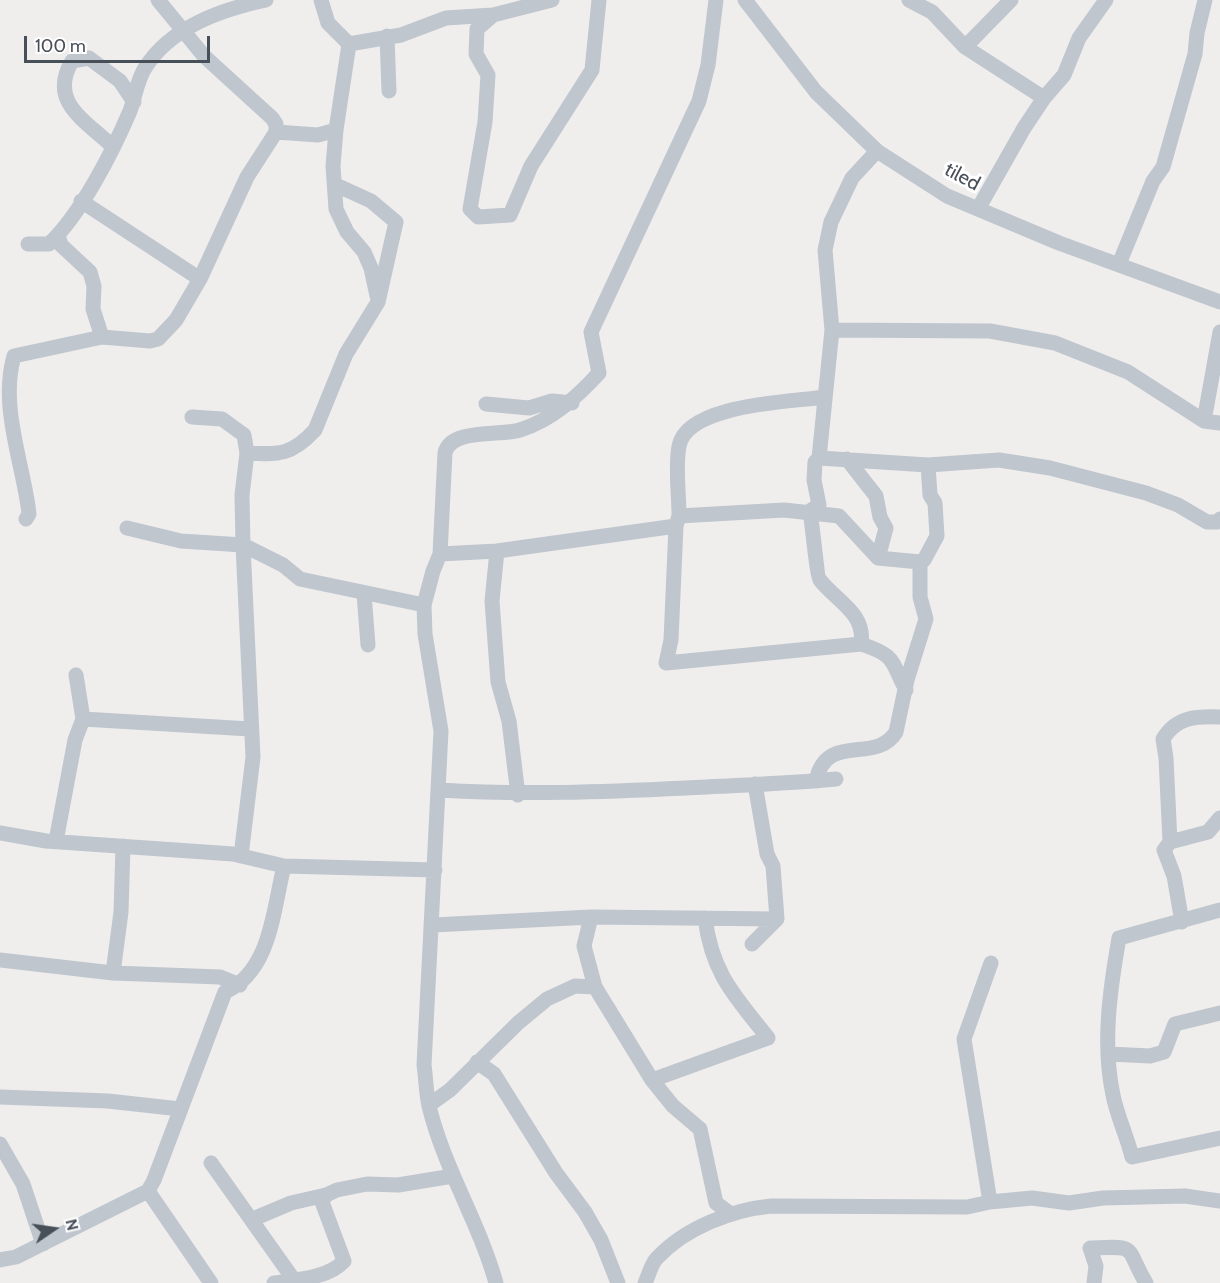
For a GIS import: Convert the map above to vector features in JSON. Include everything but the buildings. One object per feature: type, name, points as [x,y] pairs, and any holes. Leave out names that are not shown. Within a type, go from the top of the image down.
[{"type":"street","points":[[26,519],[29,514],[28,506],[15,444],[7,377],[14,356],[102,337],[150,341],[158,339],[176,320],[200,279],[247,177],[276,132],[276,124],[272,118],[181,31],[158,0]]},
{"type":"street","points":[[28,244],[49,244],[58,235],[107,160],[134,102],[143,69],[168,41],[181,31],[214,15],[266,0]]},
{"type":"street","points":[[321,0],[328,23],[349,44]]},
{"type":"street","points":[[349,44],[401,34],[446,18],[493,15],[552,0]]},
{"type":"street","points":[[493,15],[477,29],[476,54],[488,75],[485,122],[470,209],[478,217],[510,215],[531,166],[592,70],[600,0]]},
{"type":"street","points":[[496,1283],[486,1246],[453,1176],[429,1105],[424,1065],[440,790],[441,731],[425,634],[424,605],[432,571],[440,554],[446,447],[453,441],[472,436],[520,430],[572,403],[598,374],[591,332],[699,100],[708,65],[716,0]]},
{"type":"street","name":"tiled","points":[[745,0],[816,92],[870,141],[877,151],[947,195],[978,209],[1059,243],[1220,302]]},
{"type":"street","points":[[909,0],[932,12],[965,47],[1044,98]]},
{"type":"street","points":[[965,47],[1011,0]]},
{"type":"street","points":[[978,209],[1044,98],[1064,75],[1079,38],[1106,0]]},
{"type":"street","points":[[1119,264],[1153,181],[1163,167],[1195,54],[1204,0]]},
{"type":"street","points":[[387,36],[389,91]]},
{"type":"street","points":[[349,44],[333,166],[336,209],[347,232],[364,252],[371,268],[378,302]]},
{"type":"street","points":[[112,146],[65,100],[63,86],[65,72],[72,61],[89,58],[120,81],[134,102]]},
{"type":"street","points":[[276,132],[318,135],[336,130]]},
{"type":"street","points":[[810,511],[819,505],[814,480],[815,462],[819,458],[832,330],[825,250],[831,222],[852,178],[877,151]]},
{"type":"street","points":[[247,453],[281,455],[307,439],[315,430],[346,354],[378,302],[396,222],[371,201],[336,185]]},
{"type":"street","points":[[81,201],[200,279]]},
{"type":"street","points":[[58,235],[62,245],[90,272],[94,286],[93,309],[102,337]]},
{"type":"street","points":[[832,330],[990,331],[1055,343],[1128,372],[1204,421],[1220,423]]},
{"type":"street","points":[[1204,421],[1220,332]]},
{"type":"street","points":[[825,397],[718,413],[685,431],[679,446],[678,521],[670,640],[666,663],[861,644],[890,657],[900,672],[906,690]]},
{"type":"street","points":[[486,404],[530,408],[552,401],[572,403]]},
{"type":"street","points":[[192,417],[222,419],[244,435],[247,453],[242,495],[251,673],[250,729],[253,775],[241,856]]},
{"type":"street","points":[[819,458],[928,465],[999,460],[1050,468],[1146,493],[1178,505],[1207,522],[1217,522],[1220,519]]},
{"type":"street","points":[[847,459],[876,496],[880,517],[886,528],[878,558]]},
{"type":"street","points":[[440,554],[497,550],[678,521],[810,511],[839,516],[878,558],[920,562],[924,560],[937,536],[935,503],[930,495],[928,465]]},
{"type":"street","points":[[810,511],[817,555],[815,571],[819,580],[851,610],[862,636],[861,644]]},
{"type":"street","points":[[126,528],[181,541],[243,545],[283,565],[300,579],[424,605]]},
{"type":"street","points":[[497,550],[492,601],[498,682],[509,721],[518,795]]},
{"type":"street","points":[[816,781],[819,768],[837,751],[863,749],[891,739],[900,722],[906,690],[926,619],[920,597],[920,562]]},
{"type":"street","points":[[364,594],[368,645]]},
{"type":"street","points":[[56,842],[75,740],[83,719],[76,675]]},
{"type":"street","points":[[1170,842],[1163,739],[1169,729],[1185,718],[1220,717]]},
{"type":"street","points":[[83,719],[250,729]]},
{"type":"street","points":[[440,790],[518,795],[836,779]]},
{"type":"street","points":[[752,945],[777,919],[773,866],[767,854],[756,784]]},
{"type":"street","points":[[1182,922],[1174,876],[1164,850],[1170,842],[1208,832],[1220,818]]},
{"type":"street","points":[[0,833],[56,842],[241,856],[284,866],[435,870]]},
{"type":"street","points":[[113,972],[122,912],[123,846]]},
{"type":"street","points":[[0,1260],[16,1257],[148,1191],[225,992],[240,985],[261,959],[284,866]]},
{"type":"street","points":[[1220,910],[1119,939],[1110,990],[1109,1054],[1113,1095],[1132,1157],[1220,1138]]},
{"type":"street","points":[[433,926],[591,917],[777,919]]},
{"type":"street","points":[[591,917],[584,946],[595,987],[652,1080],[673,1106],[700,1129],[716,1203],[731,1214]]},
{"type":"street","points":[[652,1080],[768,1038],[728,988],[709,947],[705,918]]},
{"type":"street","points":[[0,960],[113,972],[220,977],[240,985]]},
{"type":"street","points":[[990,1202],[964,1039],[991,963]]},
{"type":"street","points":[[429,1105],[450,1090],[477,1062],[548,999],[575,986],[595,987]]},
{"type":"street","points":[[1109,1054],[1150,1056],[1164,1052],[1175,1024],[1220,1013]]},
{"type":"street","points":[[477,1062],[494,1074],[550,1165],[585,1212],[601,1240],[618,1283]]},
{"type":"street","points":[[0,1097],[108,1101],[180,1109]]},
{"type":"street","points":[[0,1144],[23,1184],[43,1244]]},
{"type":"street","points":[[211,1163],[238,1203],[253,1219],[279,1262],[294,1280]]},
{"type":"street","points":[[253,1219],[291,1203],[326,1195],[337,1190],[368,1184],[398,1185],[453,1176]]},
{"type":"street","points":[[148,1191],[211,1283]]},
{"type":"street","points":[[274,1283],[338,1268],[344,1261],[322,1202],[326,1195]]},
{"type":"street","points":[[645,1283],[655,1259],[682,1236],[746,1209],[771,1206],[966,1207],[1032,1198],[1069,1203],[1103,1198],[1185,1196],[1220,1201]]},
{"type":"street","points":[[1095,1278],[1090,1248],[1124,1246],[1134,1255],[1146,1283]]}]
